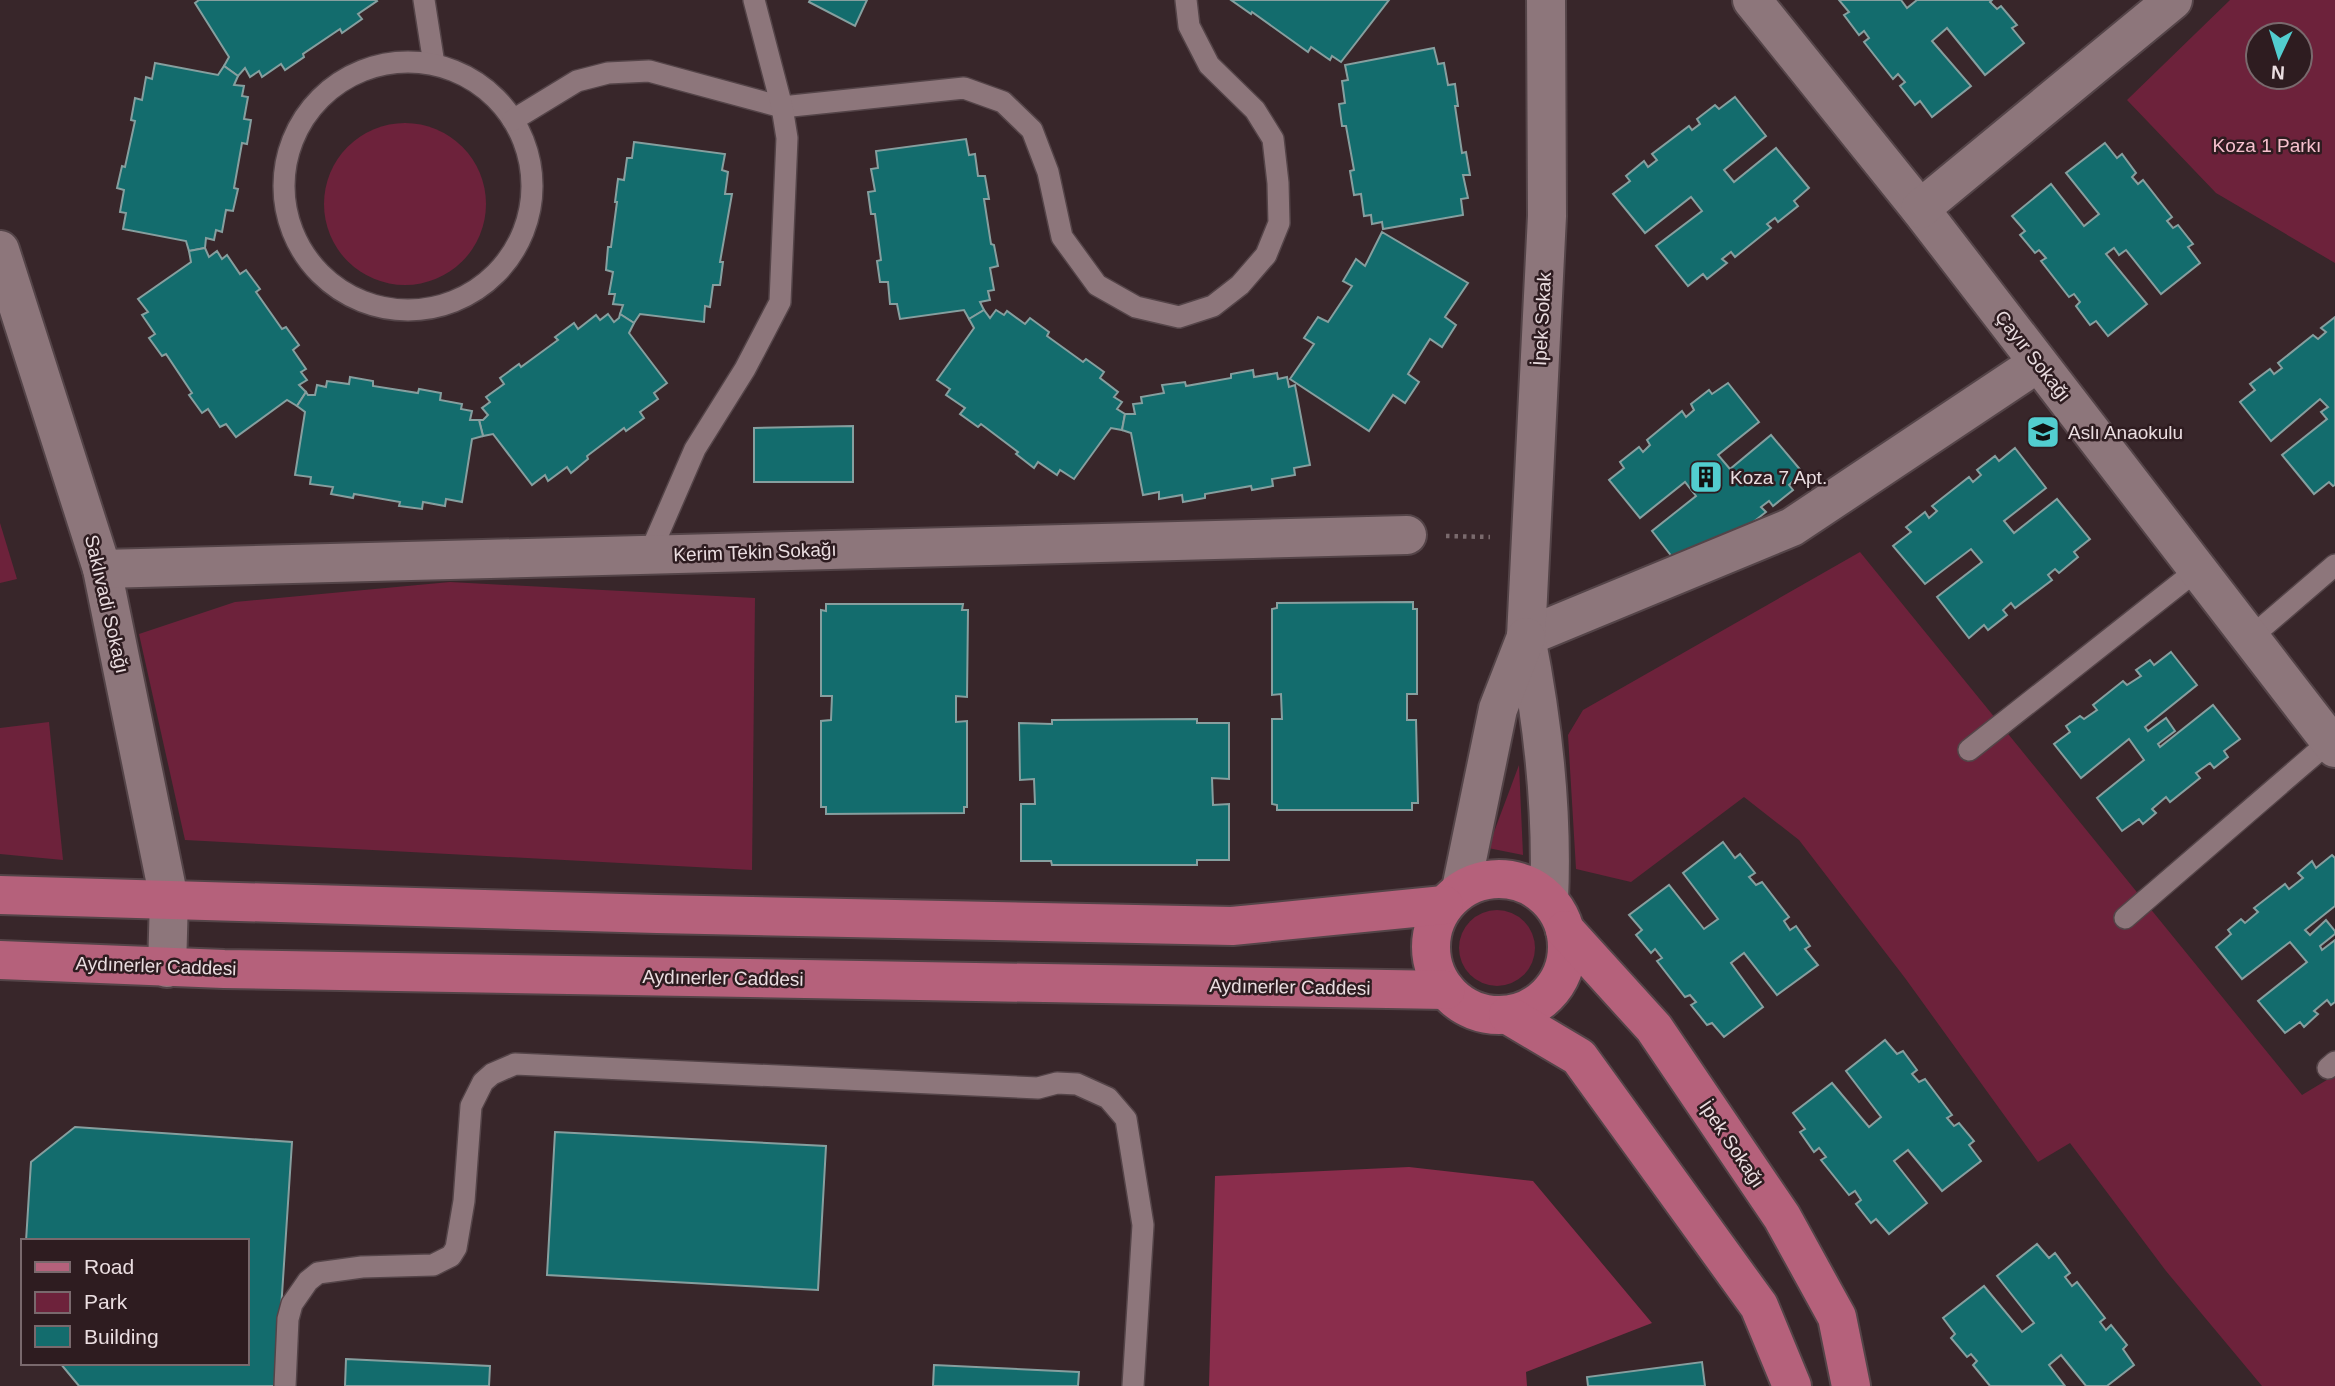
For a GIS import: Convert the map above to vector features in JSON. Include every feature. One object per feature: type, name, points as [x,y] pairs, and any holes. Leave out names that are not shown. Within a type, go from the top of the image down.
[{"type":"main road","points":[[0,895],[629,913],[1232,926],[1452,897],[1483,880],[1507,878],[1530,885],[1557,915],[1567,954],[1561,977],[1550,993],[1531,1007],[1508,1015],[1484,1014],[1463,1005],[1446,990],[1433,964],[1430,941],[1436,917],[1452,897]]},
{"type":"main road","name":"İpek Sokağı","points":[[1557,915],[1654,1028],[1782,1217],[1837,1317],[1851,1386]]},
{"type":"main road","name":"Aydınerler Caddesi","points":[[0,960],[167,968],[1446,990]]},
{"type":"main road","points":[[1508,1015],[1579,1057],[1759,1306],[1792,1386]]},
{"type":"street","name":"İpek Sokak","points":[[1526,637],[1547,216],[1546,0]]},
{"type":"street","name":"Çayır Sokağı","points":[[1752,0],[1920,209],[2332,744]]},
{"type":"street","points":[[1920,209],[2173,0]]},
{"type":"street","name":"Saklıvadi Sokağı","points":[[0,250],[102,569],[169,899],[167,968]]},
{"type":"street","points":[[1452,897],[1498,709],[1526,637],[1791,527],[2038,363]]},
{"type":"street","name":"Kerim Tekin Sokağı","points":[[102,569],[1407,535]]},
{"type":"street","points":[[1526,637],[1538,695],[1557,915]]},
{"type":"lane","points":[[424,0],[434,64]]},
{"type":"lane","points":[[649,555],[695,449],[745,369],[780,302],[787,138],[782,107],[754,0]]},
{"type":"lane","points":[[513,120],[578,81],[608,73],[649,71],[782,107],[964,88],[1003,102],[1032,130],[1048,172],[1062,237],[1097,285],[1136,307],[1180,317],[1213,306],[1240,285],[1266,254],[1279,223],[1273,139],[1255,110],[1209,65],[1189,26],[1186,0]]},
{"type":"lane","points":[[394,62],[434,64],[471,78],[504,105],[513,120],[525,142],[533,184],[527,226],[507,263],[475,292],[436,308],[394,311],[353,298],[320,275],[296,243],[284,205],[284,165],[298,127],[322,95],[355,73],[394,62]]},
{"type":"lane","points":[[2250,638],[2335,565]]},
{"type":"lane","points":[[1969,750],[2197,570]]},
{"type":"lane","points":[[2125,918],[2332,744]]},
{"type":"lane","points":[[285,1386],[288,1319],[292,1304],[308,1281],[318,1273],[362,1267],[433,1265],[451,1256],[456,1248],[464,1201],[471,1105],[483,1082],[492,1074],[514,1064],[1038,1088],[1057,1083],[1077,1084],[1096,1091],[1108,1098],[1126,1119],[1143,1225],[1133,1386]]},
{"type":"path","points":[[1407,535],[1531,538]]},
{"type":"green space","name":"Koza 1 Parkı","points":[[2230,0],[2335,0],[2335,263],[2216,193],[2127,100]]},
{"type":"green space","points":[[405,123],[436,129],[462,147],[480,173],[486,204],[480,235],[462,261],[436,279],[405,285],[374,279],[348,261],[330,235],[324,204],[330,173],[348,147],[374,129]]},
{"type":"green space","points":[[0,523],[17,579],[0,583]]},
{"type":"green space","points":[[1860,552],[2302,1095],[2335,1075],[2335,1386],[2262,1386],[2166,1271],[2070,1143],[2038,1162],[1905,978],[1799,840],[1744,797],[1631,882],[1576,869],[1568,735],[1583,710]]},
{"type":"green space","points":[[450,582],[755,598],[752,870],[185,840],[139,634],[235,602]]},
{"type":"green space","points":[[49,722],[63,860],[0,854],[0,728]]},
{"type":"green space","points":[[1519,765],[1523,855],[1488,848]]},
{"type":"green space","points":[[1497,910],[1512,913],[1524,921],[1532,933],[1535,948],[1532,963],[1524,975],[1512,983],[1497,986],[1482,983],[1470,975],[1462,963],[1459,948],[1462,933],[1470,921],[1482,913]]},
{"type":"shaded area","points":[[1409,1167],[1533,1181],[1652,1323],[1526,1372],[1527,1386],[1209,1386],[1215,1176]]},
{"type":"building","points":[[199,0],[377,1],[358,14],[362,19],[342,33],[340,29],[285,70],[281,64],[262,77],[259,71],[250,77],[245,68],[238,76],[224,66],[229,57],[195,3]]},
{"type":"building","points":[[867,0],[855,26],[809,2]]},
{"type":"building","points":[[1231,0],[1389,0],[1341,62],[1332,56],[1330,60],[1311,47],[1308,52]]},
{"type":"building","points":[[1839,0],[1901,0],[1907,8],[1917,0],[1992,0],[1990,2],[1997,9],[2001,6],[2017,25],[2012,28],[2024,43],[1985,75],[1947,28],[1932,41],[1971,86],[1932,117],[1920,101],[1915,105],[1900,86],[1905,82],[1898,74],[1893,79],[1864,42],[1869,38],[1864,31],[1859,35],[1844,15],[1849,12]]},
{"type":"building","points":[[1434,48],[1438,64],[1444,63],[1448,85],[1455,84],[1458,106],[1455,106],[1462,153],[1466,152],[1470,175],[1463,175],[1468,198],[1461,199],[1463,215],[1383,229],[1382,222],[1372,224],[1371,215],[1364,216],[1361,194],[1354,195],[1350,171],[1354,170],[1339,104],[1345,103],[1342,81],[1348,80],[1345,65]]},
{"type":"building","points":[[155,63],[218,75],[224,66],[238,76],[234,85],[244,86],[242,96],[248,97],[244,119],[251,120],[247,144],[242,143],[233,211],[226,210],[222,232],[216,230],[214,240],[206,238],[205,248],[189,251],[186,241],[123,229],[126,213],[120,212],[124,190],[117,188],[122,166],[125,167],[135,121],[131,120],[135,98],[142,100],[146,77],[152,79]]},
{"type":"building","points":[[1735,97],[1766,136],[1724,170],[1734,182],[1776,148],[1809,188],[1794,201],[1798,206],[1778,222],[1775,218],[1767,224],[1771,228],[1735,257],[1731,252],[1722,259],[1727,263],[1707,279],[1703,274],[1688,286],[1656,246],[1702,211],[1691,197],[1645,233],[1613,194],[1630,181],[1626,176],[1644,161],[1648,167],[1657,160],[1652,154],[1689,126],[1692,130],[1700,124],[1697,119],[1715,105],[1719,109]]},
{"type":"building","points":[[966,139],[969,155],[975,154],[978,176],[985,176],[989,199],[984,199],[991,244],[994,245],[998,266],[990,268],[994,290],[988,291],[990,300],[980,302],[984,310],[969,319],[964,310],[900,319],[897,304],[890,304],[888,282],[880,282],[877,261],[881,260],[875,214],[871,214],[868,192],[875,191],[871,169],[878,168],[876,151]]},
{"type":"building","points":[[634,142],[725,154],[722,170],[728,172],[725,194],[732,194],[720,262],[723,262],[720,285],[713,285],[710,307],[705,306],[704,322],[640,314],[634,323],[620,314],[623,305],[613,304],[615,294],[609,294],[613,272],[606,270],[618,179],[624,180],[627,158],[632,158]]},
{"type":"building","points":[[2105,143],[2117,158],[2122,154],[2136,173],[2132,177],[2138,184],[2143,180],[2172,217],[2167,221],[2173,228],[2178,225],[2193,244],[2188,247],[2200,263],[2161,294],[2126,250],[2119,255],[2114,248],[2106,254],[2147,304],[2108,336],[2096,321],[2090,325],[2076,306],[2080,302],[2074,294],[2069,297],[2041,261],[2046,258],[2039,250],[2035,253],[2020,235],[2025,231],[2012,216],[2051,184],[2084,226],[2099,214],[2066,173]]},
{"type":"building","points":[[1382,232],[1468,283],[1445,317],[1456,325],[1442,347],[1430,339],[1408,374],[1419,382],[1405,403],[1393,395],[1369,431],[1290,379],[1314,344],[1304,338],[1318,317],[1328,322],[1352,286],[1343,281],[1356,259],[1365,266]]},
{"type":"building","points":[[205,248],[209,257],[217,251],[222,259],[227,255],[240,274],[246,270],[260,289],[256,292],[282,329],[286,327],[299,345],[293,350],[306,369],[301,372],[307,380],[299,385],[306,392],[297,406],[287,400],[236,437],[226,424],[220,427],[208,409],[202,413],[189,395],[192,393],[166,354],[162,356],[149,338],[155,334],[142,315],[148,312],[138,299],[191,262],[189,251]]},
{"type":"building","points":[[984,310],[990,318],[996,310],[1004,315],[1007,311],[1025,324],[1030,318],[1049,332],[1047,336],[1083,362],[1086,359],[1104,372],[1100,378],[1118,392],[1114,397],[1122,402],[1117,409],[1125,414],[1122,430],[1111,428],[1074,479],[1060,470],[1057,475],[1038,462],[1034,468],[981,424],[978,427],[960,414],[965,408],[946,395],[950,389],[937,380],[974,328],[969,319]]},
{"type":"building","points":[[608,314],[614,322],[620,314],[634,323],[629,333],[667,383],[654,393],[658,399],[640,412],[644,418],[626,431],[624,428],[587,456],[588,459],[571,473],[567,467],[548,481],[545,475],[532,485],[493,434],[483,436],[479,420],[488,415],[482,408],[490,402],[486,397],[504,384],[500,378],[519,364],[521,367],[558,340],[555,337],[574,323],[578,329],[596,315],[600,320]]},
{"type":"building","points":[[2335,317],[2335,485],[2329,482],[2314,494],[2282,455],[2327,419],[2321,412],[2328,407],[2320,399],[2271,441],[2240,402],[2255,390],[2250,384],[2270,369],[2274,374],[2282,368],[2278,363],[2313,335],[2318,339],[2326,332],[2321,328]]},
{"type":"building","points":[[1253,370],[1254,377],[1277,373],[1278,379],[1287,377],[1289,387],[1295,385],[1310,465],[1294,468],[1295,475],[1272,479],[1273,486],[1252,490],[1251,486],[1205,494],[1205,498],[1183,502],[1182,495],[1159,499],[1159,492],[1143,495],[1131,433],[1122,430],[1125,414],[1135,414],[1133,404],[1142,403],[1141,397],[1164,393],[1162,385],[1185,382],[1186,386],[1231,378],[1231,374]]},
{"type":"building","points":[[350,377],[373,381],[373,386],[418,393],[419,389],[441,393],[440,400],[462,404],[461,409],[472,411],[470,420],[479,420],[483,436],[472,439],[462,502],[446,499],[445,506],[423,502],[422,509],[399,506],[400,502],[354,494],[353,498],[331,494],[333,487],[310,484],[311,477],[295,475],[305,412],[297,406],[306,392],[308,395],[315,395],[317,385],[326,387],[327,381],[349,384]]},
{"type":"building","name":"Koza 7 Apt.","points":[[1728,383],[1759,422],[1718,455],[1730,469],[1771,435],[1803,473],[1789,485],[1793,490],[1773,506],[1769,501],[1761,507],[1766,512],[1729,541],[1683,571],[1652,531],[1696,496],[1685,482],[1640,518],[1609,480],[1624,468],[1620,462],[1639,447],[1643,452],[1650,445],[1647,440],[1682,411],[1686,417],[1694,410],[1691,404],[1709,390],[1712,394]]},
{"type":"building","points":[[853,426],[853,482],[754,482],[754,428]]},
{"type":"building","points":[[2015,448],[2046,488],[2004,521],[2014,533],[2057,499],[2090,539],[2074,552],[2078,557],[2059,573],[2055,569],[2048,575],[2052,580],[2015,608],[2011,603],[2003,610],[2007,615],[1988,630],[1984,625],[1969,638],[1937,597],[1982,562],[1971,549],[1925,584],[1893,546],[1911,532],[1906,527],[1925,512],[1929,518],[1937,511],[1932,506],[1969,477],[1973,482],[1981,475],[1977,470],[1995,456],[1999,461]]},
{"type":"building","points":[[1413,602],[1413,609],[1417,609],[1417,694],[1407,694],[1407,720],[1416,720],[1418,803],[1412,803],[1412,810],[1277,810],[1277,805],[1272,804],[1272,719],[1282,719],[1281,694],[1272,695],[1272,609],[1277,608],[1277,603]]},
{"type":"building","points":[[826,604],[963,604],[962,610],[968,610],[967,697],[956,696],[956,722],[967,721],[967,807],[964,807],[964,813],[826,814],[826,807],[821,807],[821,721],[831,720],[832,696],[821,696],[821,610],[826,611]]},
{"type":"building","points":[[2171,652],[2197,685],[2145,727],[2148,731],[2166,718],[2175,731],[2158,744],[2160,747],[2213,705],[2240,739],[2224,751],[2228,757],[2214,768],[2210,763],[2196,773],[2200,778],[2170,802],[2166,797],[2152,809],[2156,813],[2143,824],[2139,819],[2122,831],[2097,798],[2144,760],[2129,739],[2081,778],[2054,744],[2070,732],[2066,726],[2080,716],[2084,719],[2097,710],[2093,705],[2123,681],[2127,685],[2141,676],[2136,670],[2150,660],[2154,665]]},
{"type":"building","points":[[1197,719],[1197,723],[1229,723],[1229,779],[1212,778],[1213,805],[1229,804],[1229,860],[1197,860],[1197,865],[1052,865],[1051,861],[1021,861],[1021,804],[1035,804],[1034,779],[1020,780],[1019,723],[1052,724],[1052,720]]},
{"type":"building","points":[[1723,842],[1735,858],[1740,854],[1755,873],[1749,877],[1756,885],[1762,882],[1789,917],[1784,921],[1790,930],[1796,926],[1810,946],[1805,949],[1818,965],[1777,995],[1744,953],[1731,963],[1763,1007],[1724,1037],[1712,1023],[1707,1025],[1691,1005],[1696,1002],[1690,995],[1685,997],[1657,961],[1662,958],[1655,949],[1651,953],[1636,935],[1642,930],[1629,915],[1669,885],[1704,929],[1718,919],[1683,873]]},
{"type":"building","points":[[2332,855],[2335,858],[2335,906],[2305,930],[2310,935],[2326,920],[2335,931],[2335,934],[2320,946],[2322,950],[2335,940],[2335,1002],[2331,1005],[2327,1000],[2314,1011],[2318,1014],[2304,1027],[2300,1022],[2285,1033],[2258,1001],[2307,962],[2290,942],[2242,979],[2216,947],[2231,934],[2228,930],[2241,919],[2245,923],[2258,912],[2254,908],[2285,884],[2289,889],[2303,878],[2298,873],[2312,861],[2316,868]]},
{"type":"building","points":[[1885,1040],[1897,1054],[1903,1051],[1917,1070],[1912,1074],[1919,1082],[1925,1079],[1952,1115],[1947,1118],[1954,1126],[1959,1123],[1974,1141],[1969,1145],[1981,1161],[1942,1191],[1908,1150],[1894,1161],[1927,1203],[1889,1234],[1876,1219],[1871,1223],[1856,1204],[1861,1200],[1855,1191],[1849,1195],[1821,1160],[1826,1157],[1819,1148],[1814,1152],[1800,1132],[1805,1129],[1793,1113],[1832,1083],[1869,1127],[1881,1117],[1846,1071]]},
{"type":"building","points":[[75,1127],[292,1142],[276,1386],[79,1386],[62,1365],[248,1365],[248,1239],[26,1239],[31,1162]]},
{"type":"building","points":[[555,1132],[826,1146],[818,1290],[547,1275]]},
{"type":"building","points":[[2037,1244],[2049,1258],[2055,1253],[2070,1273],[2065,1277],[2072,1286],[2077,1282],[2105,1318],[2100,1322],[2106,1330],[2111,1325],[2127,1345],[2123,1349],[2134,1365],[2107,1386],[2086,1386],[2061,1355],[2049,1365],[2065,1386],[1990,1386],[1973,1365],[1977,1361],[1971,1354],[1967,1357],[1951,1338],[1955,1334],[1943,1318],[1984,1286],[2022,1332],[2034,1323],[1997,1276]]},
{"type":"building","points":[[346,1359],[490,1366],[489,1386],[345,1386]]},
{"type":"building","points":[[1702,1362],[1705,1386],[1588,1386],[1587,1377]]},
{"type":"building","points":[[934,1365],[1079,1372],[1078,1386],[933,1386]]},
{"type":"place","name":"Aslı Anaokulu","points":[[2043,432]]},
{"type":"place","name":"Koza 7 Apt.","points":[[1706,477]]}]
